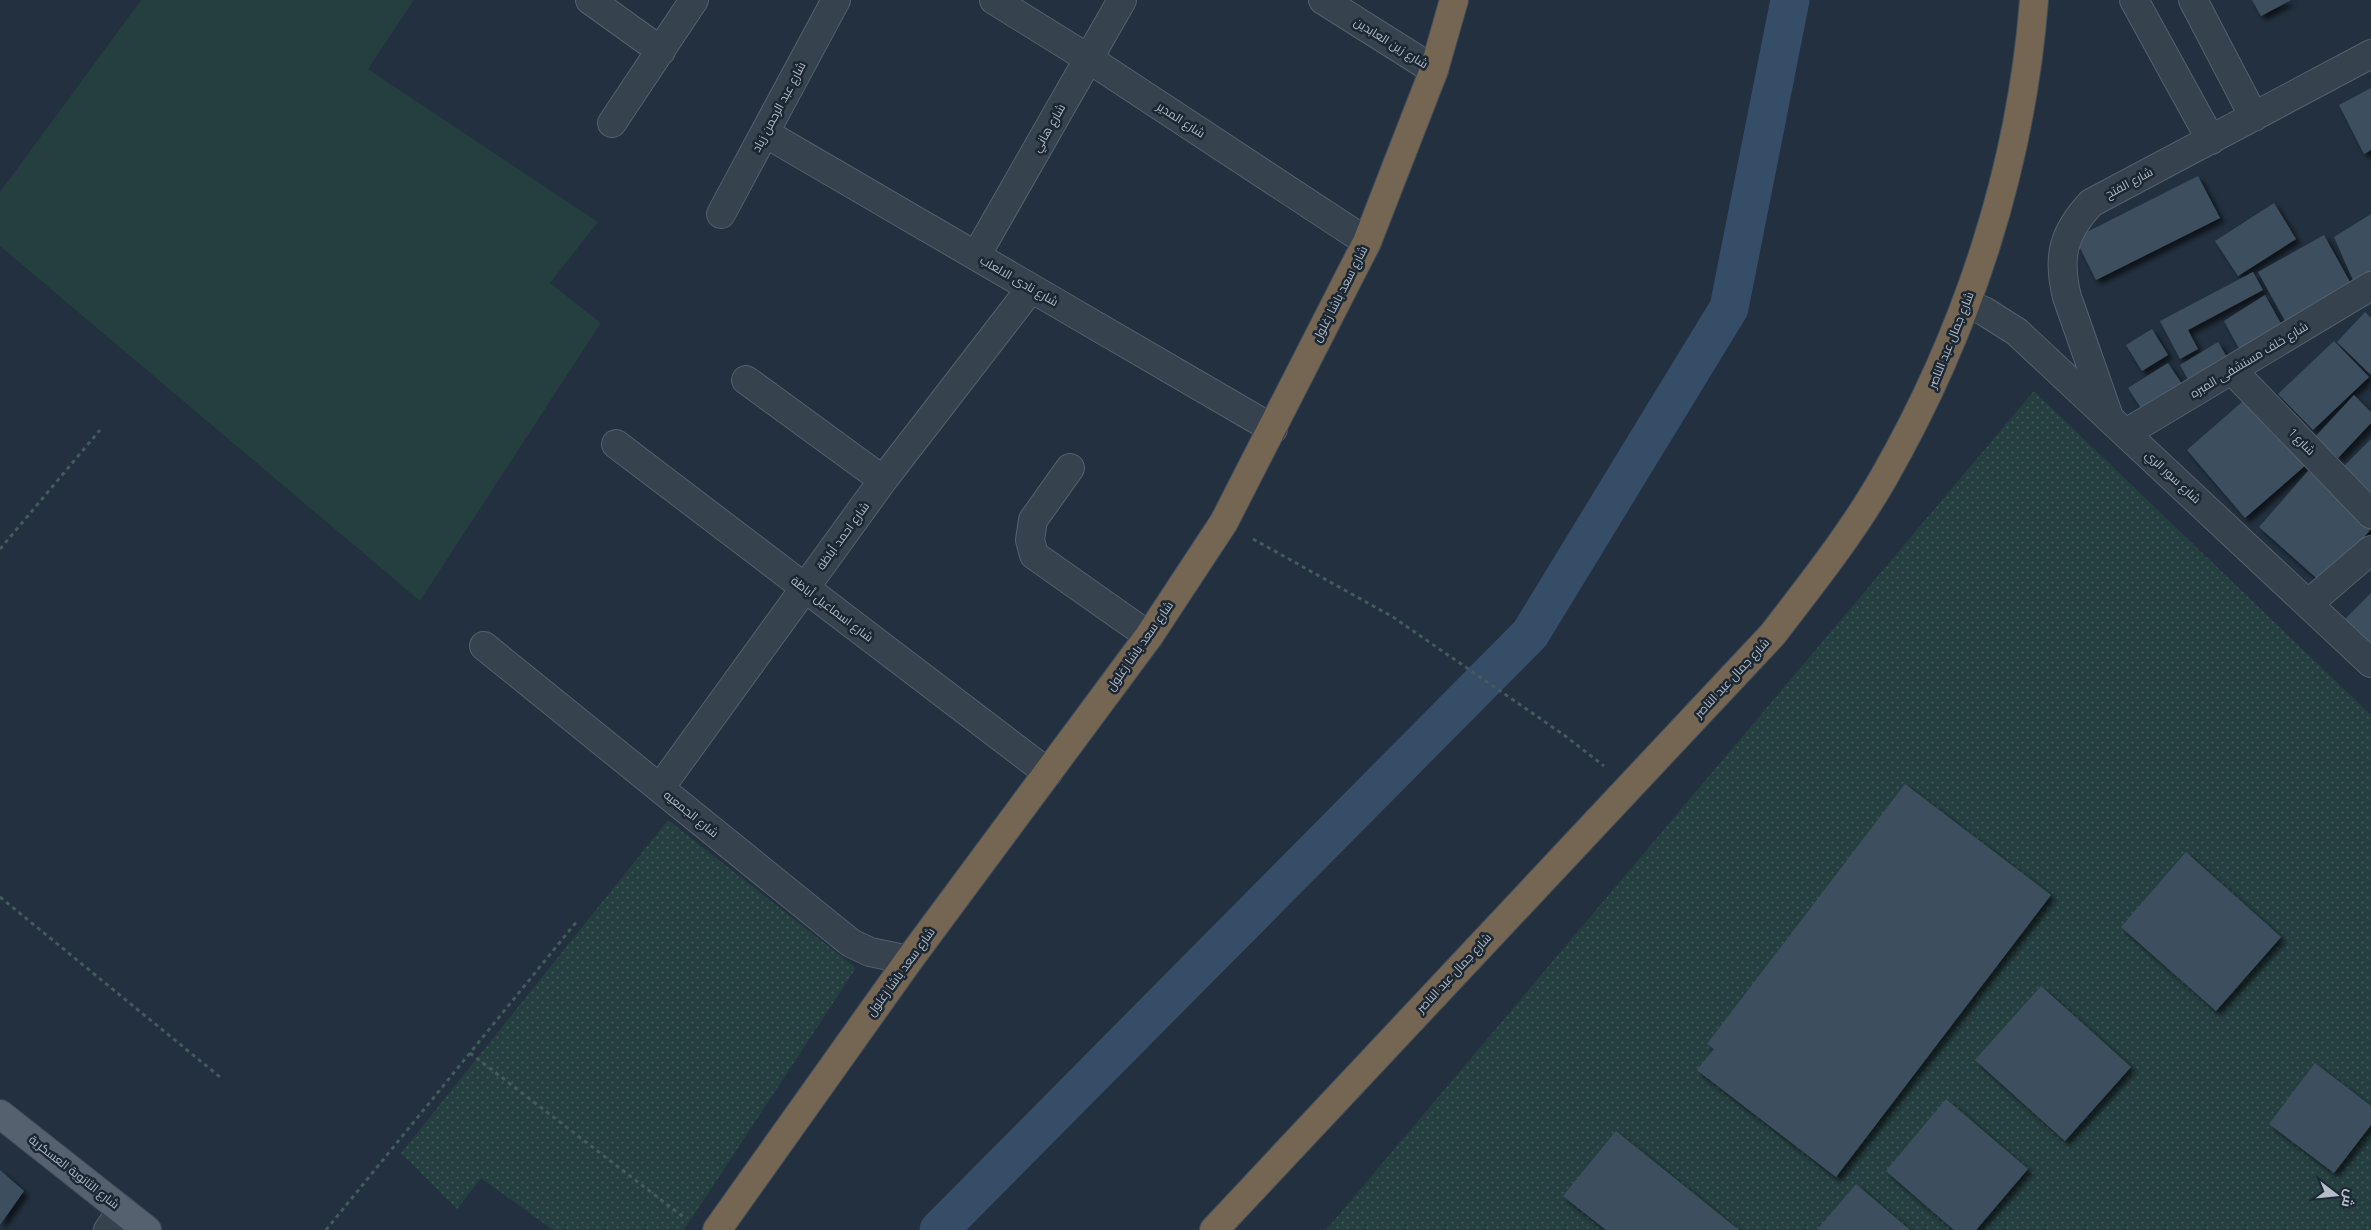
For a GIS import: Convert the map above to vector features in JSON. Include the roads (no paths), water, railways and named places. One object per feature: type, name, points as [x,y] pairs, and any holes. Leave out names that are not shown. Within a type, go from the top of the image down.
[{"type":"highway","name":"شارع سعد باشا زغلول","points":[[705,1227],[909,960],[1149,636],[1224,522],[1273,429],[1366,242],[1434,70],[1454,0]]},
{"type":"highway","name":"شارع جمال عبد الناصر","points":[[1214,1230],[1773,634],[1832,558],[1884,478],[1925,401],[1967,304],[2002,193],[2016,136],[2026,78],[2034,0]]},
{"type":"main road","name":"شارع الثانوية العسكرية","points":[[0,1114],[115,1220],[147,1230]]},
{"type":"street","points":[[590,0],[661,51]]},
{"type":"street","points":[[612,123],[694,0]]},
{"type":"street","name":"شارع عبد الرحمن زياد","points":[[721,214],[836,0]]},
{"type":"street","name":"شارع المدير","points":[[994,0],[1089,59],[1366,242]]},
{"type":"street","name":"شارع هاني","points":[[976,256],[1122,0]]},
{"type":"street","name":"شارع زين العابدين","points":[[1323,0],[1434,70]]},
{"type":"street","points":[[2134,0],[2210,140]]},
{"type":"street","points":[[2193,0],[2254,117]]},
{"type":"street","name":"شارع الفتح","points":[[2118,425],[2062,276],[2062,256],[2067,236],[2078,218],[2092,203],[2371,54]]},
{"type":"street","name":"شارع نادى الالعاب","points":[[765,132],[1273,429]]},
{"type":"street","name":"شارع احمد أباظة","points":[[660,788],[883,480],[1031,288]]},
{"type":"street","name":"شارع خلف مستشفى المبره","points":[[2118,425],[2232,370],[2368,292]]},
{"type":"street","name":"شارع سور الري","points":[[1967,304],[2001,320],[2017,332],[2371,663]]},
{"type":"street","name":"شارع 1","points":[[2232,370],[2371,514]]},
{"type":"street","points":[[746,380],[883,480]]},
{"type":"street","name":"شارع اسماعيل أباظة","points":[[616,444],[1048,773]]},
{"type":"street","points":[[1070,468],[1033,520],[1030,540],[1034,555],[1149,636]]},
{"type":"street","points":[[2308,604],[2371,550]]},
{"type":"street","name":"شارع الجمعيه","points":[[484,646],[850,943],[870,952],[909,960]]},
{"type":"waterway","points":[[939,1230],[1530,634],[1729,308],[1790,0]]}]
